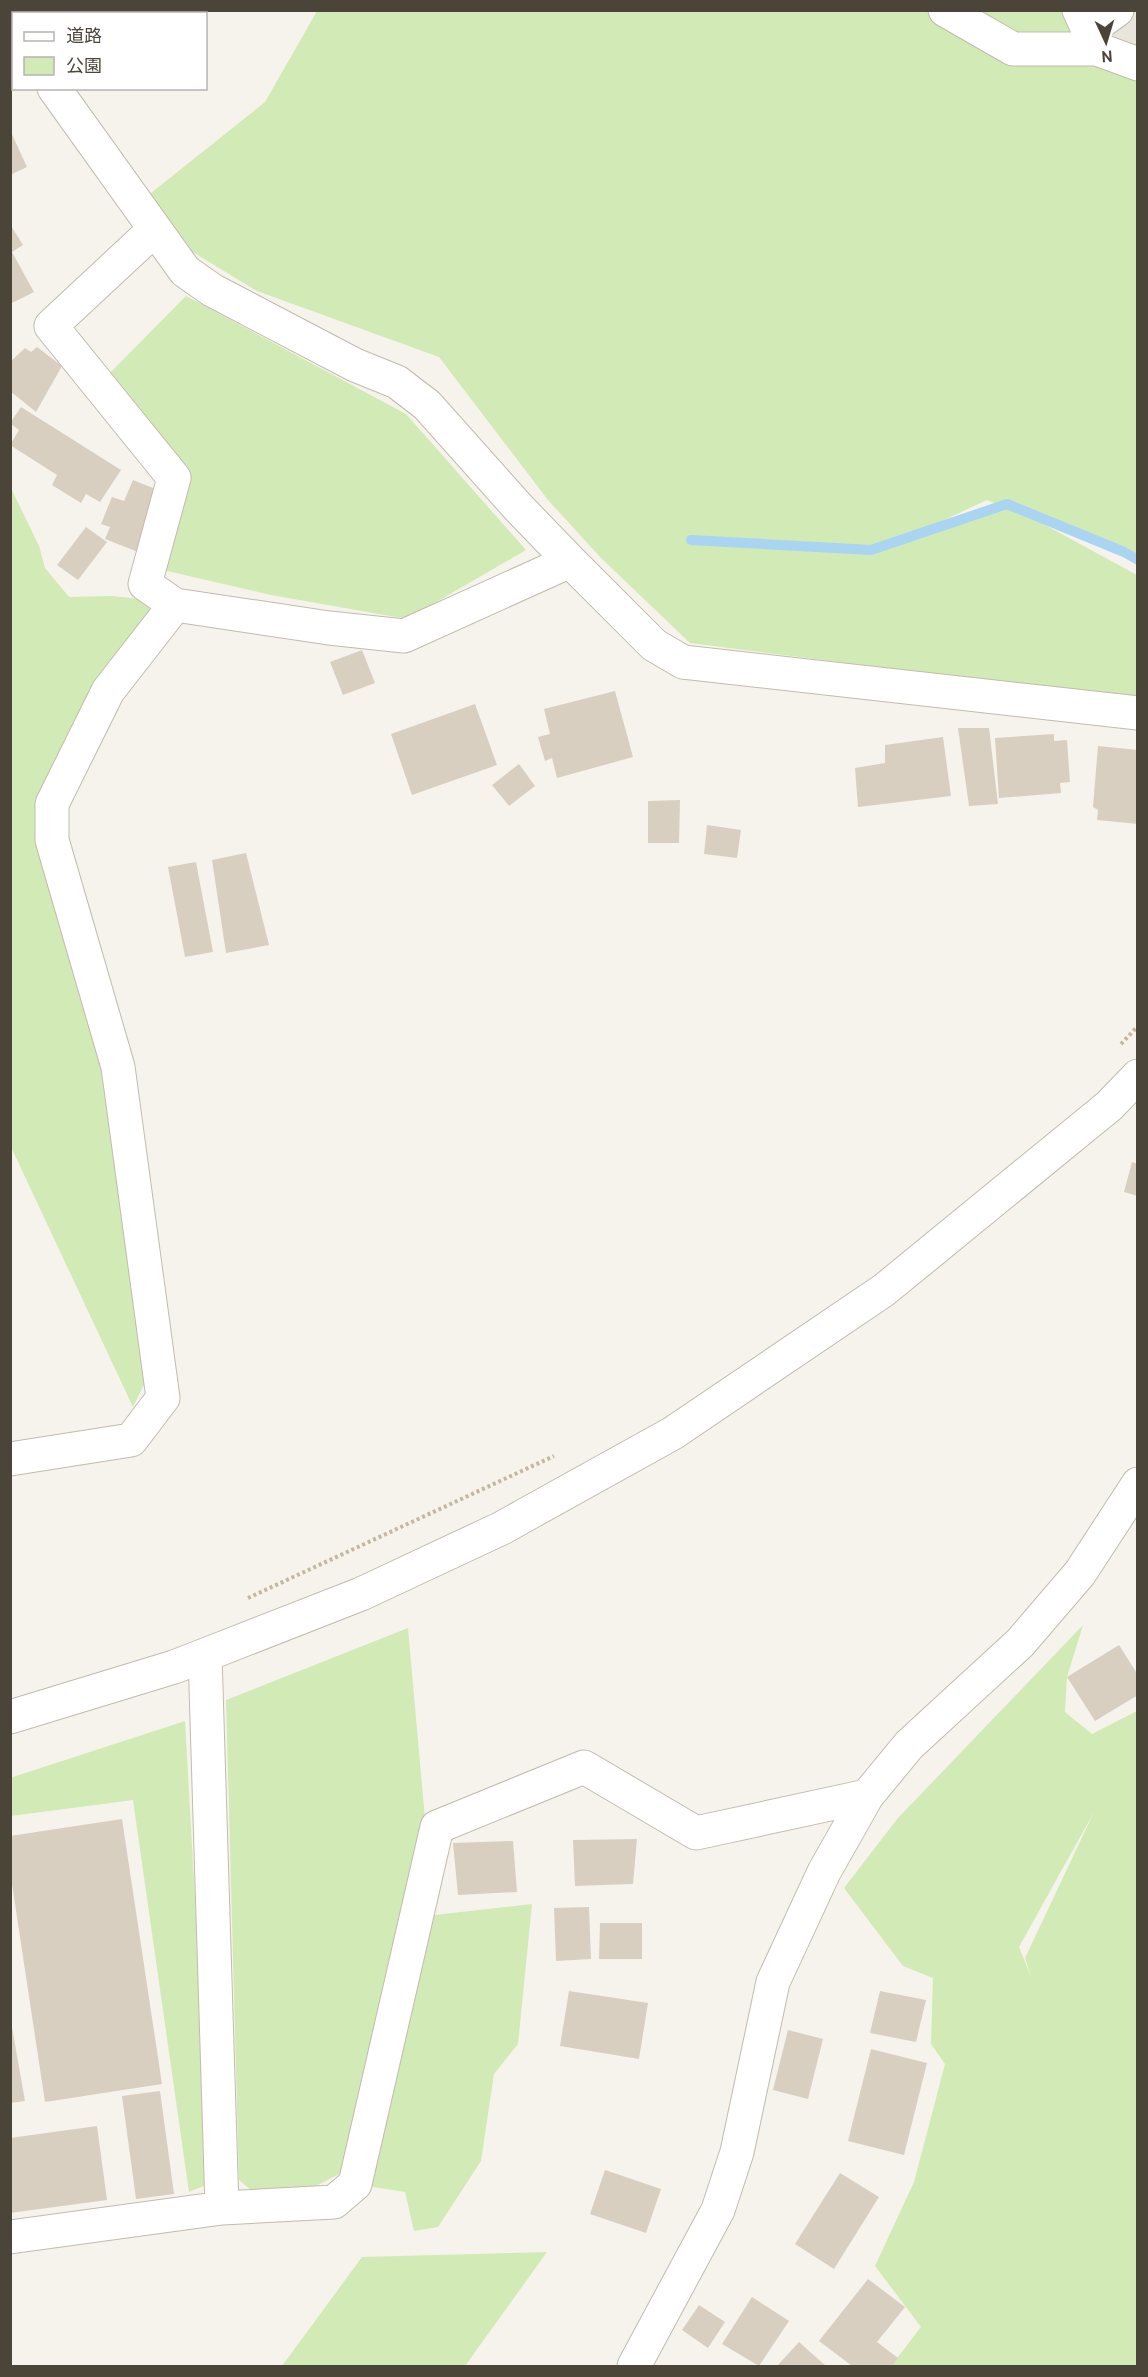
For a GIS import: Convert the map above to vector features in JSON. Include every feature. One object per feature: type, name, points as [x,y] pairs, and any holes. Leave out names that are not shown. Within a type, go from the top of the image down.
[{"type":"street","points":[[945,10],[1013,48],[1088,30],[1117,10]]},
{"type":"street","points":[[1088,30],[1137,64]]},
{"type":"street","points":[[55,90],[184,271],[212,290],[355,365],[397,382],[427,405],[570,561],[654,645],[683,662],[1137,712]]},
{"type":"street","points":[[155,229],[51,326],[174,478],[145,584],[175,605],[329,628],[404,636],[570,561]]},
{"type":"street","points":[[10,1459],[131,1440],[163,1398],[118,1067],[52,840],[52,804],[108,691],[175,605]]},
{"type":"street","points":[[10,1717],[174,1667],[361,1594],[502,1528],[673,1433],[884,1290],[1109,1106],[1137,1076]]},
{"type":"street","points":[[634,2367],[717,2210],[737,2152],[773,1982],[824,1872],[867,1796],[909,1745],[1020,1643],[1080,1573],[1137,1484]]},
{"type":"street","points":[[205,1655],[222,2208]]},
{"type":"street","points":[[10,2237],[222,2208],[334,2202],[355,2184],[437,1827],[584,1767],[696,1833],[867,1796]]},
{"type":"path","points":[[1115,1049],[1137,1026]]},
{"type":"path","points":[[240,1601],[562,1452]]},
{"type":"shaded area","points":[[1079,11],[1137,11],[1137,64]]},
{"type":"green space","points":[[13,11],[91,11],[90,12]]},
{"type":"green space","points":[[317,11],[1077,11],[1137,64],[1137,562],[1066,527],[1023,513],[1137,575],[1137,700],[690,643],[601,558],[548,500],[439,357],[257,291],[191,251],[146,197],[265,102]],"holes":[[[987,500],[1002,506],[912,535]]]},
{"type":"green space","points":[[186,296],[406,414],[526,550],[407,619],[271,595],[163,570],[187,474],[100,383]]},
{"type":"green space","points":[[10,486],[39,546],[45,568],[69,597],[111,596],[142,599],[154,615],[45,800],[109,1066],[152,1368],[133,1407],[11,1147]]},
{"type":"green space","points":[[1083,1625],[1067,1677],[1065,1712],[1092,1734],[1137,1711],[1137,2366],[891,2366],[921,2327],[875,2266],[914,2182],[945,2064],[931,2044],[933,1978],[903,1966],[844,1888],[898,1818]],"holes":[[[1094,1812],[1025,1958],[1032,1979],[1019,1947]]]},
{"type":"green space","points":[[408,1628],[425,1819],[347,2170],[310,2189],[256,2194],[239,2180],[226,1700]]},
{"type":"green space","points":[[185,1721],[211,2183],[189,2192],[133,1800],[11,1816],[10,1778]]},
{"type":"green space","points":[[532,1904],[518,2044],[494,2074],[481,2161],[438,2227],[414,2231],[405,2192],[367,2186],[434,1915]]},
{"type":"green space","points":[[547,2252],[465,2366],[282,2366],[362,2257]]},
{"type":"building","points":[[10,130],[27,167],[10,175]]},
{"type":"building","points":[[10,224],[23,245],[12,252],[34,292],[10,304]]},
{"type":"building","points":[[37,347],[62,366],[36,412],[10,391],[10,362],[25,348],[31,352]]},
{"type":"building","points":[[21,407],[121,470],[100,502],[86,494],[81,503],[52,485],[57,475],[10,445],[19,430],[10,423]]},
{"type":"building","points":[[133,480],[163,492],[138,552],[105,539],[110,527],[101,524],[112,497],[124,501]]},
{"type":"building","points":[[86,527],[107,542],[78,580],[57,565]]},
{"type":"building","points":[[362,650],[375,683],[343,695],[330,662]]},
{"type":"building","points":[[615,691],[633,757],[557,778],[552,758],[545,761],[538,737],[550,734],[544,709]]},
{"type":"building","points":[[475,704],[497,765],[412,795],[391,734]]},
{"type":"building","points":[[958,728],[989,728],[998,804],[969,806]]},
{"type":"building","points":[[1054,734],[1054,741],[1067,740],[1070,782],[1060,783],[1061,793],[999,798],[995,738]]},
{"type":"building","points":[[943,737],[951,796],[858,807],[855,768],[885,763],[885,745]]},
{"type":"building","points":[[1098,746],[1138,750],[1138,824],[1097,820],[1098,810],[1093,807]]},
{"type":"building","points":[[519,764],[535,786],[509,806],[492,785]]},
{"type":"building","points":[[680,800],[679,843],[648,843],[648,801]]},
{"type":"building","points":[[707,825],[741,830],[737,858],[704,854]]},
{"type":"building","points":[[246,853],[269,945],[226,953],[212,860]]},
{"type":"building","points":[[196,862],[213,952],[185,957],[168,867]]},
{"type":"building","points":[[1132,1162],[1138,1164],[1138,1196],[1124,1192]]},
{"type":"building","points":[[1119,1645],[1138,1675],[1138,1695],[1095,1721],[1067,1677]]},
{"type":"building","points":[[122,1819],[162,2084],[45,2102],[10,1871],[10,1836]]},
{"type":"building","points":[[637,1839],[633,1884],[575,1886],[573,1840]]},
{"type":"building","points":[[513,1841],[517,1892],[458,1895],[453,1843]]},
{"type":"building","points":[[589,1907],[591,1959],[556,1961],[554,1908]]},
{"type":"building","points":[[600,1923],[642,1923],[642,1959],[599,1959]]},
{"type":"building","points":[[569,1991],[648,2003],[639,2059],[560,2046]]},
{"type":"building","points":[[880,1991],[926,2000],[916,2042],[870,2033]]},
{"type":"building","points":[[10,2016],[25,2101],[10,2103]]},
{"type":"building","points":[[788,2030],[823,2039],[808,2099],[773,2090]]},
{"type":"building","points":[[871,2049],[927,2063],[904,2155],[848,2141]]},
{"type":"building","points":[[160,2091],[174,2194],[136,2199],[122,2096]]},
{"type":"building","points":[[97,2126],[107,2200],[10,2213],[10,2138]]},
{"type":"building","points":[[605,2170],[661,2189],[646,2233],[590,2214]]},
{"type":"building","points":[[840,2173],[879,2197],[834,2269],[795,2244]]},
{"type":"building","points":[[868,2279],[905,2307],[877,2342],[898,2358],[892,2366],[852,2366],[819,2341]]},
{"type":"building","points":[[752,2297],[789,2321],[759,2366],[722,2344]]},
{"type":"building","points":[[699,2305],[725,2322],[708,2348],[682,2330]]},
{"type":"building","points":[[799,2342],[826,2366],[777,2366]]},
{"type":"waterway","points":[[691,540],[871,550],[1007,504],[1124,552],[1138,560]]}]
